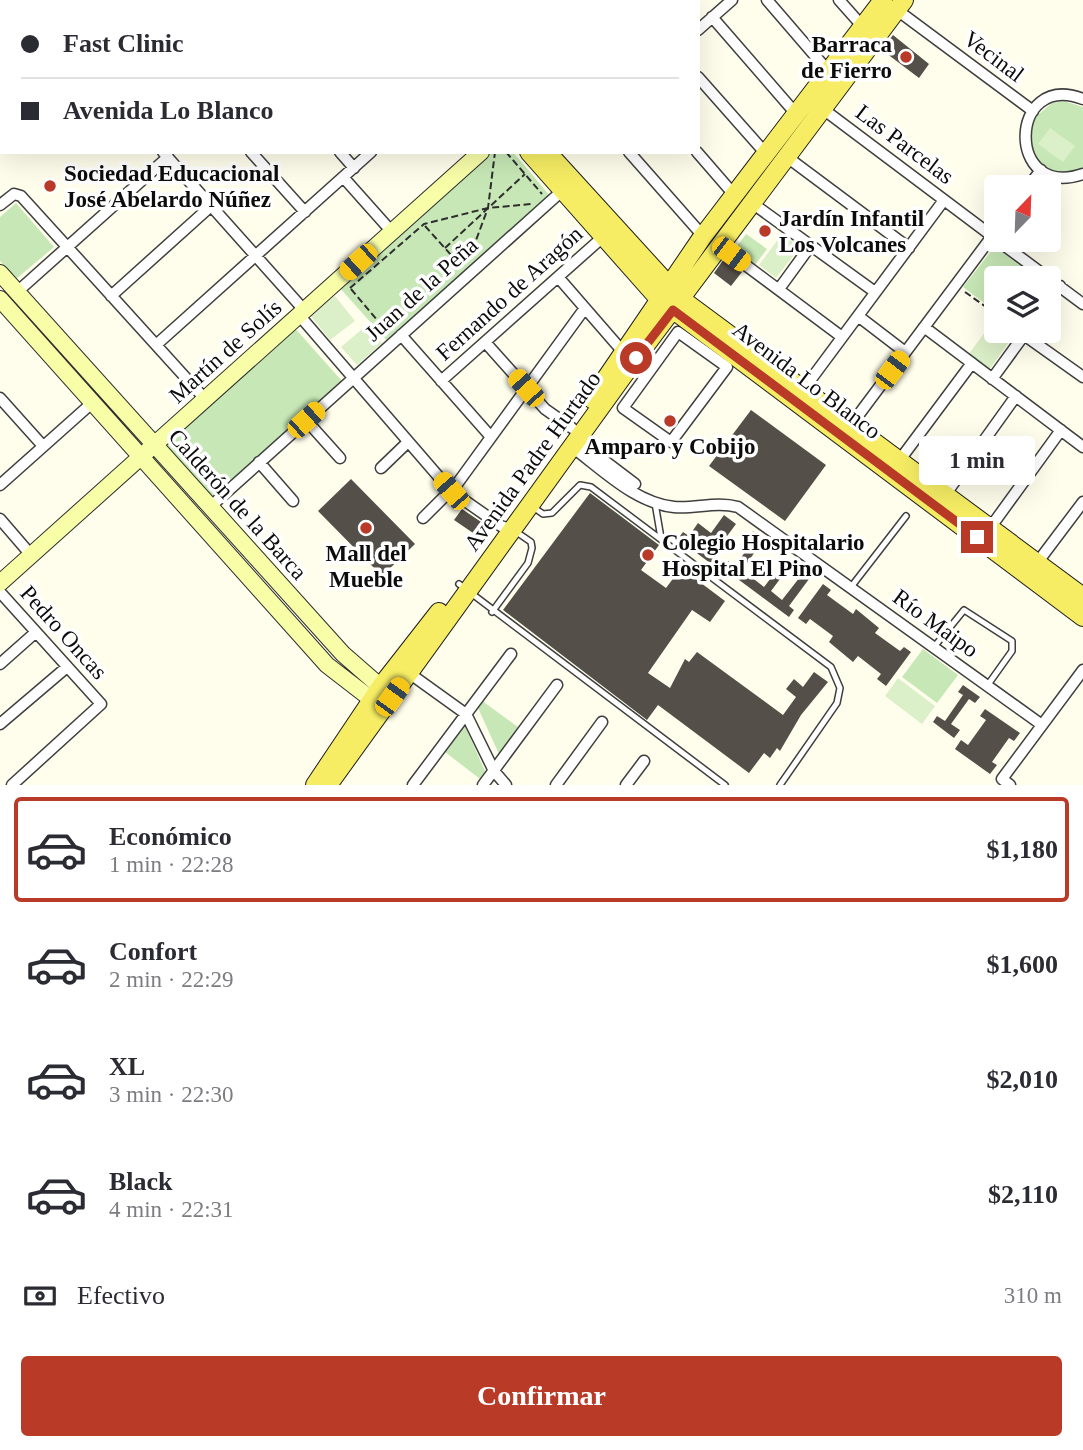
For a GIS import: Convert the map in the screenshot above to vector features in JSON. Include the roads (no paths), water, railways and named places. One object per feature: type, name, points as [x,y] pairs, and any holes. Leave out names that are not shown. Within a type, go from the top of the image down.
[{"type":"main road","name":"Avenida Padre Hurtado","points":[[315,785],[574,438],[624,353],[720,246],[767,155],[863,27],[895,3]]},
{"type":"main road","name":"Avenida Padre Hurtado","points":[[507,528],[530,506],[670,299],[703,236],[787,157],[895,3]]},
{"type":"main road","name":"Avenida Lo Blanco","points":[[530,154],[556,196],[604,236],[762,384],[1083,617]]},
{"type":"main road","name":"Avenida Lo Blanco","points":[[549,154],[670,299],[803,390],[1083,597]]},
{"type":"main road","name":"Avenida Padre Hurtado","points":[[328,785],[382,697],[409,673],[464,588]]},
{"type":"street","points":[[700,28],[732,0]]},
{"type":"street","points":[[766,0],[829,72]]},
{"type":"street","points":[[839,0],[863,27]]},
{"type":"street","name":"Vecinal","points":[[895,3],[1033,111]]},
{"type":"street","points":[[712,17],[797,115]]},
{"type":"street","points":[[700,79],[767,155]]},
{"type":"street","points":[[1083,99],[1067,95],[1054,96],[1033,111],[1025,129],[1024,142],[1032,160],[1041,170],[1061,178],[1083,174]]},
{"type":"street","name":"Las Parcelas","points":[[823,109],[984,228]]},
{"type":"street","points":[[253,154],[304,212]]},
{"type":"street","points":[[342,154],[354,168]]},
{"type":"street","points":[[156,345],[369,154]]},
{"type":"street","name":"Martín de Solís","points":[[0,583],[302,313],[346,283],[392,232],[419,218],[479,154]]},
{"type":"street","points":[[631,154],[703,236]]},
{"type":"street","points":[[699,154],[744,200],[876,292]]},
{"type":"street","points":[[17,292],[165,155],[256,256],[353,378],[451,491],[507,528]]},
{"type":"street","points":[[787,157],[909,248]]},
{"type":"street","points":[[1037,175],[1041,170]]},
{"type":"street","points":[[343,177],[392,232]]},
{"type":"street","points":[[0,205],[13,194],[19,194],[205,399]]},
{"type":"street","name":"Juan de la Peña","points":[[209,507],[556,196]]},
{"type":"street","points":[[803,390],[944,200]]},
{"type":"street","points":[[111,296],[211,206]]},
{"type":"street","name":"Fernando de Aragón","points":[[441,381],[604,236]]},
{"type":"street","points":[[779,289],[811,245]]},
{"type":"street","points":[[720,246],[842,337]]},
{"type":"street","points":[[851,425],[984,250]]},
{"type":"street","name":"Las Parcelas","points":[[1016,252],[1034,266]]},
{"type":"street","name":"Calderón de la Barca","points":[[0,273],[382,697]]},
{"type":"street","points":[[558,278],[624,353]]},
{"type":"street","name":"Las Parcelas","points":[[1061,287],[1083,304]]},
{"type":"street","name":"Calderón de la Barca","points":[[0,299],[321,658],[382,697]]},
{"type":"street","points":[[423,517],[451,491],[585,308]]},
{"type":"street","points":[[858,316],[905,352]]},
{"type":"street","points":[[924,327],[1083,447]]},
{"type":"street","points":[[678,332],[727,368],[671,442],[623,408],[678,332]]},
{"type":"street","points":[[398,338],[491,437]]},
{"type":"street","name":"Río Maipo","points":[[485,342],[548,412],[638,495],[655,503],[678,507],[725,503],[738,506],[1042,725]]},
{"type":"street","points":[[992,379],[1019,343]]},
{"type":"street","points":[[1039,343],[1083,377]]},
{"type":"street","points":[[899,461],[972,363]]},
{"type":"street","points":[[945,495],[1016,396]]},
{"type":"street","points":[[0,398],[43,446]]},
{"type":"street","points":[[0,485],[92,403]]},
{"type":"street","points":[[306,420],[340,458]]},
{"type":"street","points":[[990,528],[1061,430]]},
{"type":"street","points":[[381,468],[408,442]]},
{"type":"street","points":[[259,463],[293,500]]},
{"type":"street","points":[[1037,563],[1083,502]]},
{"type":"street","points":[[0,519],[31,555]]},
{"type":"street","name":"Pedro Oncas","points":[[0,592],[101,704],[12,785]]},
{"type":"street","points":[[0,664],[36,632]]},
{"type":"street","points":[[321,658],[322,649],[333,644]]},
{"type":"street","points":[[413,785],[511,654]]},
{"type":"street","points":[[0,724],[67,667]]},
{"type":"street","points":[[1006,782],[1042,725],[1079,683],[1083,670]]},
{"type":"street","points":[[409,673],[466,714],[494,771],[506,785]]},
{"type":"street","points":[[483,785],[557,685]]},
{"type":"street","points":[[556,785],[602,722]]},
{"type":"street","points":[[626,785],[644,761]]},
{"type":"lane","points":[[530,506],[543,513],[552,513],[580,485],[586,485],[818,655],[837,678],[840,688],[837,703],[780,785]]},
{"type":"lane","points":[[655,503],[661,539]]},
{"type":"lane","points":[[851,587],[906,516]]},
{"type":"lane","points":[[492,612],[532,555],[528,539],[507,528]]},
{"type":"lane","points":[[464,588],[492,612],[725,785]]},
{"type":"lane","points":[[934,648],[964,610],[1012,641],[1012,651],[987,686]]},
{"type":"place","name":"Barraca de Fierro","points":[[906,57]]},
{"type":"place","name":"Sociedad Educacional José Abelardo Núñez","points":[[50,186]]},
{"type":"place","name":"Jardín Infantil Los Volcanes","points":[[765,231]]},
{"type":"place","name":"Amparo y Cobijo","points":[[670,421]]},
{"type":"place","name":"Mall del Mueble","points":[[366,528]]},
{"type":"place","name":"Colegio Hospitalario Hospital El Pino","points":[[648,555]]}]
